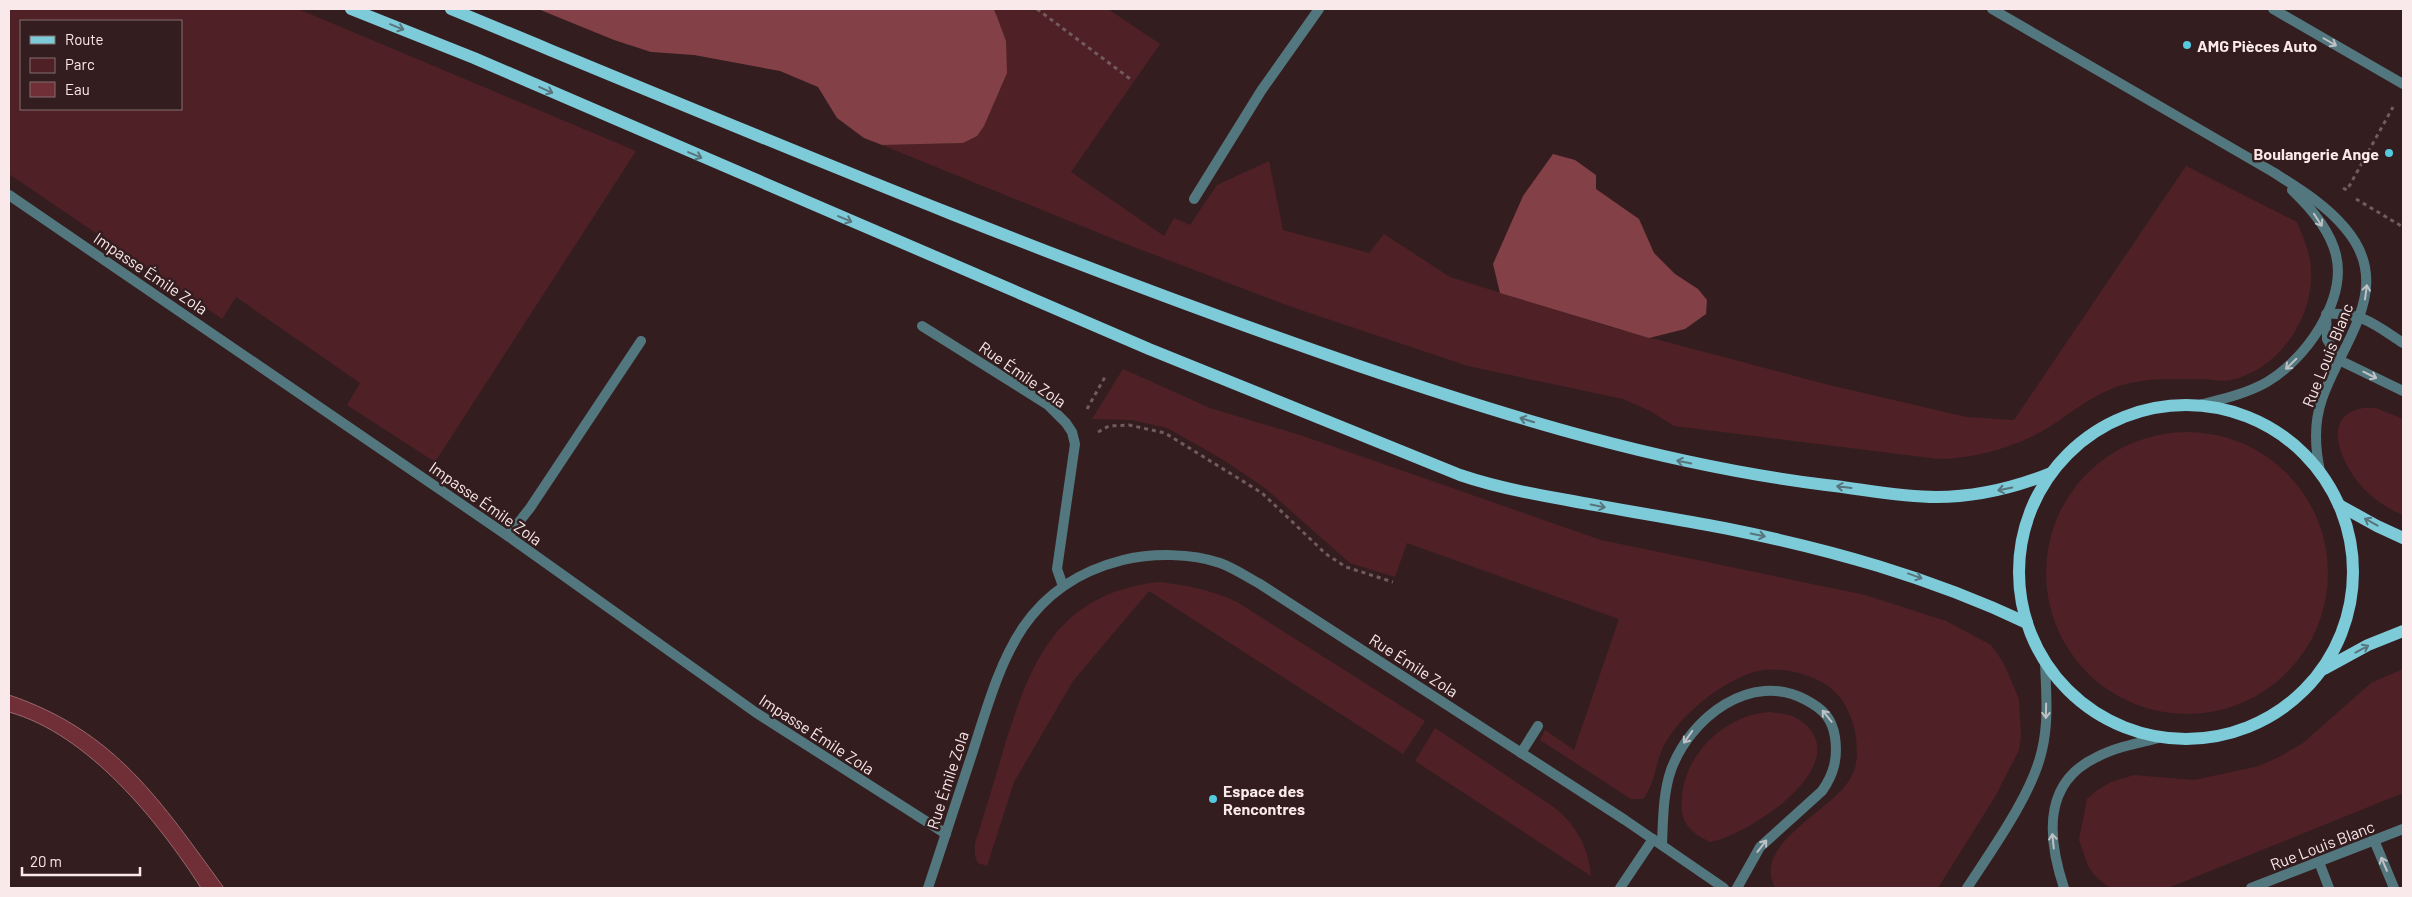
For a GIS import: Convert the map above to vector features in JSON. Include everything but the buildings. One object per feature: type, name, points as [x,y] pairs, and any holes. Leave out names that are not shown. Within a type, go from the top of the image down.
[{"type":"main road","points":[[351,9],[474,58],[1124,339],[1460,475],[1507,488],[1724,528],[1824,550],[1933,583],[1991,606],[2027,623]]},
{"type":"main road","points":[[451,9],[1014,240],[1305,348],[1427,390],[1580,436],[1671,459],[1736,472],[1931,497],[2005,489],[2051,473]]},
{"type":"main road","points":[[2182,404],[2234,411],[2266,425],[2295,445],[2320,471],[2339,505],[2351,541],[2354,580],[2347,618],[2336,645],[2322,670],[2287,706],[2258,724],[2210,738],[2159,738],[2125,728],[2094,712],[2067,689],[2045,662],[2027,623],[2020,589],[2020,554],[2027,520],[2051,473],[2087,437],[2116,420],[2148,409],[2182,404]]},
{"type":"main road","points":[[2339,505],[2403,538]]},
{"type":"main road","points":[[2322,670],[2368,645],[2403,631]]},
{"type":"street","points":[[1194,200],[1248,112],[1319,9]]},
{"type":"street","name":"Rue Louis Blanc","points":[[1992,9],[2273,172],[2318,202],[2346,228],[2360,252],[2367,276],[2365,298],[2361,316],[2339,360],[2322,401],[2318,418],[2317,456],[2320,471]]},
{"type":"street","points":[[2273,9],[2403,84]]},
{"type":"street","name":"Rue Louis Blanc","points":[[2199,405],[2239,395],[2268,382],[2284,370],[2313,339],[2333,298],[2337,278],[2336,256],[2332,243],[2312,210],[2273,172]]},
{"type":"street","name":"Impasse Émile Zola","points":[[9,195],[508,536],[755,712],[946,834]]},
{"type":"street","points":[[2403,343],[2361,316],[2342,313],[2326,314],[2327,339],[2339,360],[2403,391]]},
{"type":"street","name":"Rue Émile Zola","points":[[922,326],[1048,405],[1066,423],[1072,432],[1075,444]]},
{"type":"street","points":[[508,536],[530,508],[641,342]]},
{"type":"street","points":[[1063,586],[1057,569],[1075,444]]},
{"type":"street","name":"Rue Émile Zola","points":[[928,888],[994,682],[1006,654],[1028,619],[1063,586],[1094,570],[1138,556],[1170,556],[1219,563],[1260,584],[1653,839],[1724,888]]},
{"type":"street","points":[[1967,888],[2036,770],[2045,735],[2045,662]]},
{"type":"street","points":[[1662,845],[1665,796],[1671,771],[1682,746],[1707,715],[1736,699],[1762,691],[1780,691],[1801,698],[1820,708],[1833,723],[1836,743],[1836,762],[1830,779],[1822,791],[1760,847],[1737,888]]},
{"type":"street","points":[[1521,753],[1538,726]]},
{"type":"street","points":[[2064,888],[2057,867],[2051,828],[2053,811],[2068,781],[2077,770],[2095,758],[2128,745],[2159,738]]},
{"type":"street","name":"Rue Louis Blanc","points":[[2251,888],[2403,829]]},
{"type":"street","points":[[1620,888],[1653,839]]},
{"type":"street","points":[[2374,840],[2394,888]]},
{"type":"street","points":[[2319,862],[2329,888]]},
{"type":"street","points":[[1976,888],[1981,866]]},
{"type":"path","points":[[1038,9],[1132,81]]},
{"type":"path","points":[[2347,190],[2393,108]]},
{"type":"path","points":[[2338,185],[2347,190],[2348,195],[2403,227]]},
{"type":"path","points":[[1075,444],[1109,426],[1129,425],[1165,432],[1222,466],[1262,493],[1326,554],[1346,567],[1393,582]]},
{"type":"green space","points":[[9,9],[298,9],[636,151],[435,462],[347,405],[360,383],[236,297],[222,319],[9,174]]},
{"type":"green space","points":[[994,9],[1108,9],[1160,44],[1071,172],[1164,236],[1174,218],[1190,225],[1217,185],[1269,161],[1283,230],[1369,253],[1384,234],[1450,277],[1614,328],[1821,383],[1966,417],[2014,420],[2186,166],[2297,222],[2306,245],[2311,269],[2307,305],[2300,323],[2290,339],[2264,365],[2248,374],[2227,381],[2155,379],[2121,385],[2094,398],[2046,429],[2021,442],[1994,451],[1966,457],[1938,459],[1674,426],[1650,411],[1623,399],[1468,366],[1292,307],[1126,244],[882,145],[963,143],[996,12]]},
{"type":"green space","points":[[1123,369],[1210,408],[1303,436],[1601,540],[1865,595],[1946,621],[1991,645],[2003,662],[2019,699],[2021,736],[2019,750],[1996,795],[1938,888],[1775,888],[1771,871],[1775,855],[1800,826],[1833,799],[1846,785],[1854,771],[1857,759],[1855,731],[1848,710],[1831,688],[1809,676],[1784,670],[1759,671],[1725,685],[1692,710],[1674,730],[1663,747],[1647,793],[1643,799],[1631,799],[1540,740],[1545,730],[1574,750],[1619,619],[1407,543],[1395,577],[1350,563],[1265,488],[1222,459],[1167,428],[1132,420],[1092,419]]},
{"type":"green space","points":[[2363,408],[2376,408],[2403,419],[2403,515],[2383,504],[2365,490],[2349,469],[2343,457],[2338,432],[2341,422],[2349,413]]},
{"type":"green space","points":[[2187,432],[2214,435],[2241,443],[2276,464],[2296,484],[2311,507],[2322,532],[2328,573],[2325,600],[2317,627],[2296,662],[2276,682],[2253,697],[2228,708],[2187,714],[2160,711],[2133,703],[2098,682],[2078,662],[2063,639],[2052,614],[2046,573],[2049,546],[2057,519],[2078,484],[2098,464],[2121,449],[2146,438]]},
{"type":"green space","points":[[1158,582],[1199,589],[1237,602],[1425,721],[1403,754],[1149,591],[1073,681],[1014,782],[987,866],[978,863],[975,856],[975,843],[1016,710],[1027,682],[1040,657],[1055,634],[1074,615],[1097,600],[1124,589]]},
{"type":"green space","points":[[2403,669],[2403,793],[2168,888],[2112,888],[2095,876],[2088,866],[2079,840],[2087,799],[2096,791],[2111,782],[2134,775],[2194,780],[2259,766],[2303,743],[2371,683]]},
{"type":"green space","points":[[1769,712],[1793,717],[1808,727],[1812,732],[1817,749],[1813,766],[1802,784],[1785,801],[1765,816],[1726,837],[1710,842],[1692,831],[1683,816],[1682,797],[1685,781],[1691,766],[1710,739],[1723,729],[1738,720]]},
{"type":"green space","points":[[1435,728],[1563,815],[1576,830],[1584,847],[1591,876],[1415,761]]},
{"type":"shaded area","points":[[538,9],[994,9],[1006,41],[1007,73],[984,126],[977,136],[963,143],[882,145],[864,138],[837,118],[818,87],[780,71],[694,55],[651,52],[614,40]]},
{"type":"shaded area","points":[[1553,154],[1575,160],[1596,175],[1596,189],[1639,219],[1654,253],[1675,274],[1698,289],[1707,300],[1706,314],[1685,329],[1649,338],[1500,293],[1493,264],[1523,196]]},
{"type":"water","points":[[9,695],[46,710],[79,728],[107,749],[133,773],[156,799],[224,888],[201,888],[164,835],[119,783],[66,739],[38,723],[9,712]]},
{"type":"place","name":"AMG Pièces Auto","points":[[2187,45]]},
{"type":"place","name":"Boulangerie Ange","points":[[2389,153]]},
{"type":"place","name":"Espace des Rencontres","points":[[1213,799]]}]
